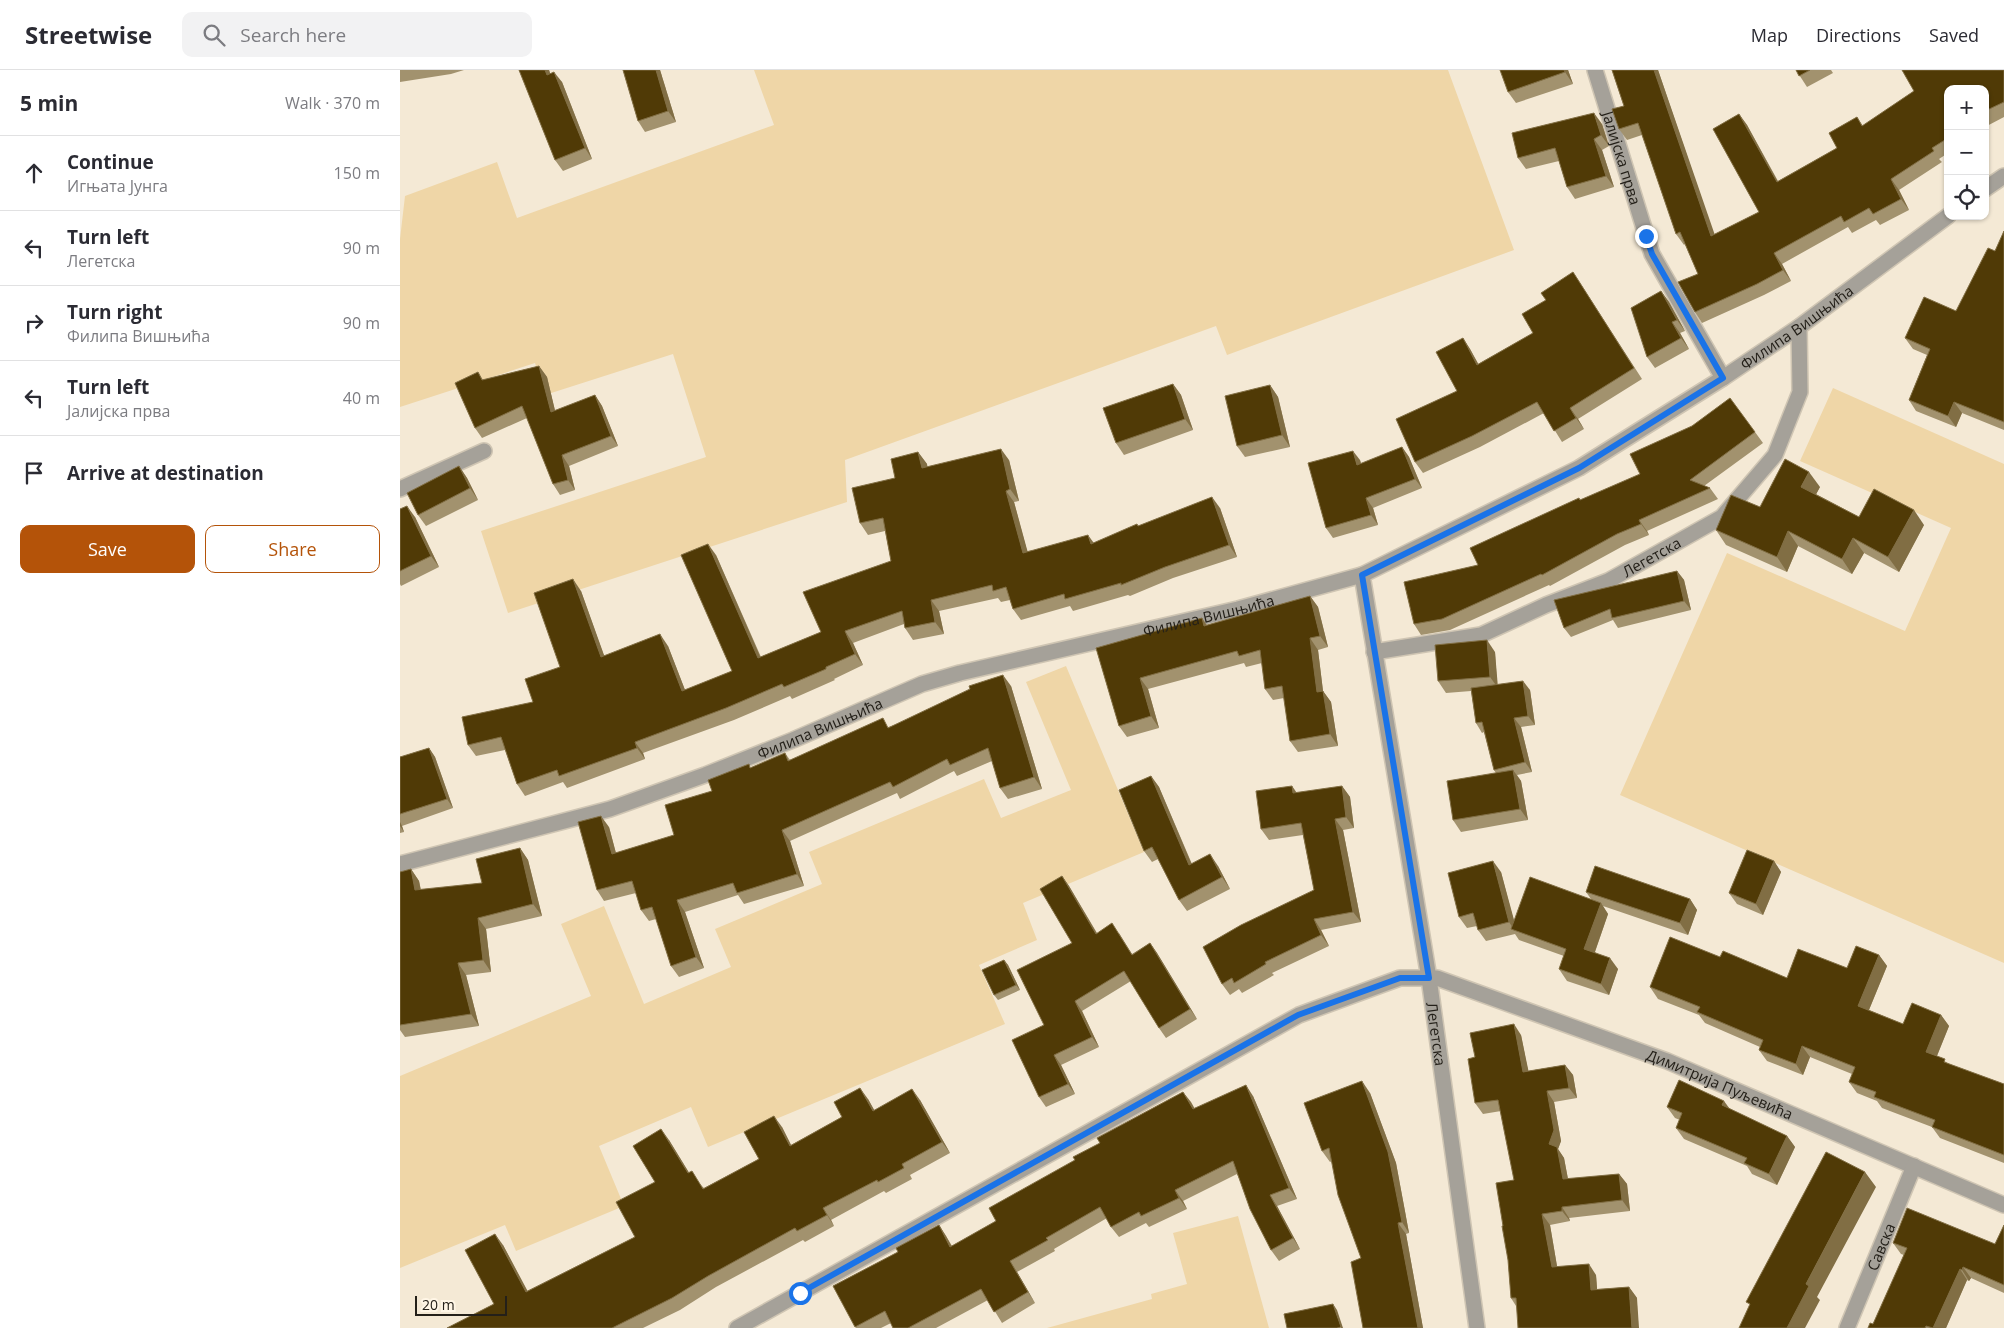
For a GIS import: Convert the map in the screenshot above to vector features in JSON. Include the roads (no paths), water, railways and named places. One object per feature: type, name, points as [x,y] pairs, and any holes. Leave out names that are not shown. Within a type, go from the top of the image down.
[{"type":"street","name":"Јалијска прва","points":[[1595,70],[1652,254],[1723,378]]},
{"type":"street","points":[[1989,186],[2004,176]]},
{"type":"street","name":"Филипа Вишњића","points":[[400,864],[610,809],[766,750],[922,684],[960,673],[1238,609],[1362,575],[1579,468],[1723,378],[1799,327],[1944,219]]},
{"type":"street","name":"Легетска","points":[[1374,652],[1481,635],[1546,605],[1608,581],[1722,517],[1775,455],[1800,392],[1799,327]]},
{"type":"street","points":[[400,489],[484,451]]},
{"type":"street","name":"Легетска","points":[[1362,575],[1429,978],[1477,1328]]},
{"type":"street","name":"Димитрија Пуљевића","points":[[737,1328],[1298,1015],[1400,978],[1437,978],[1667,1061],[2004,1205]]},
{"type":"street","name":"Савска","points":[[1847,1328],[1914,1166]]}]
